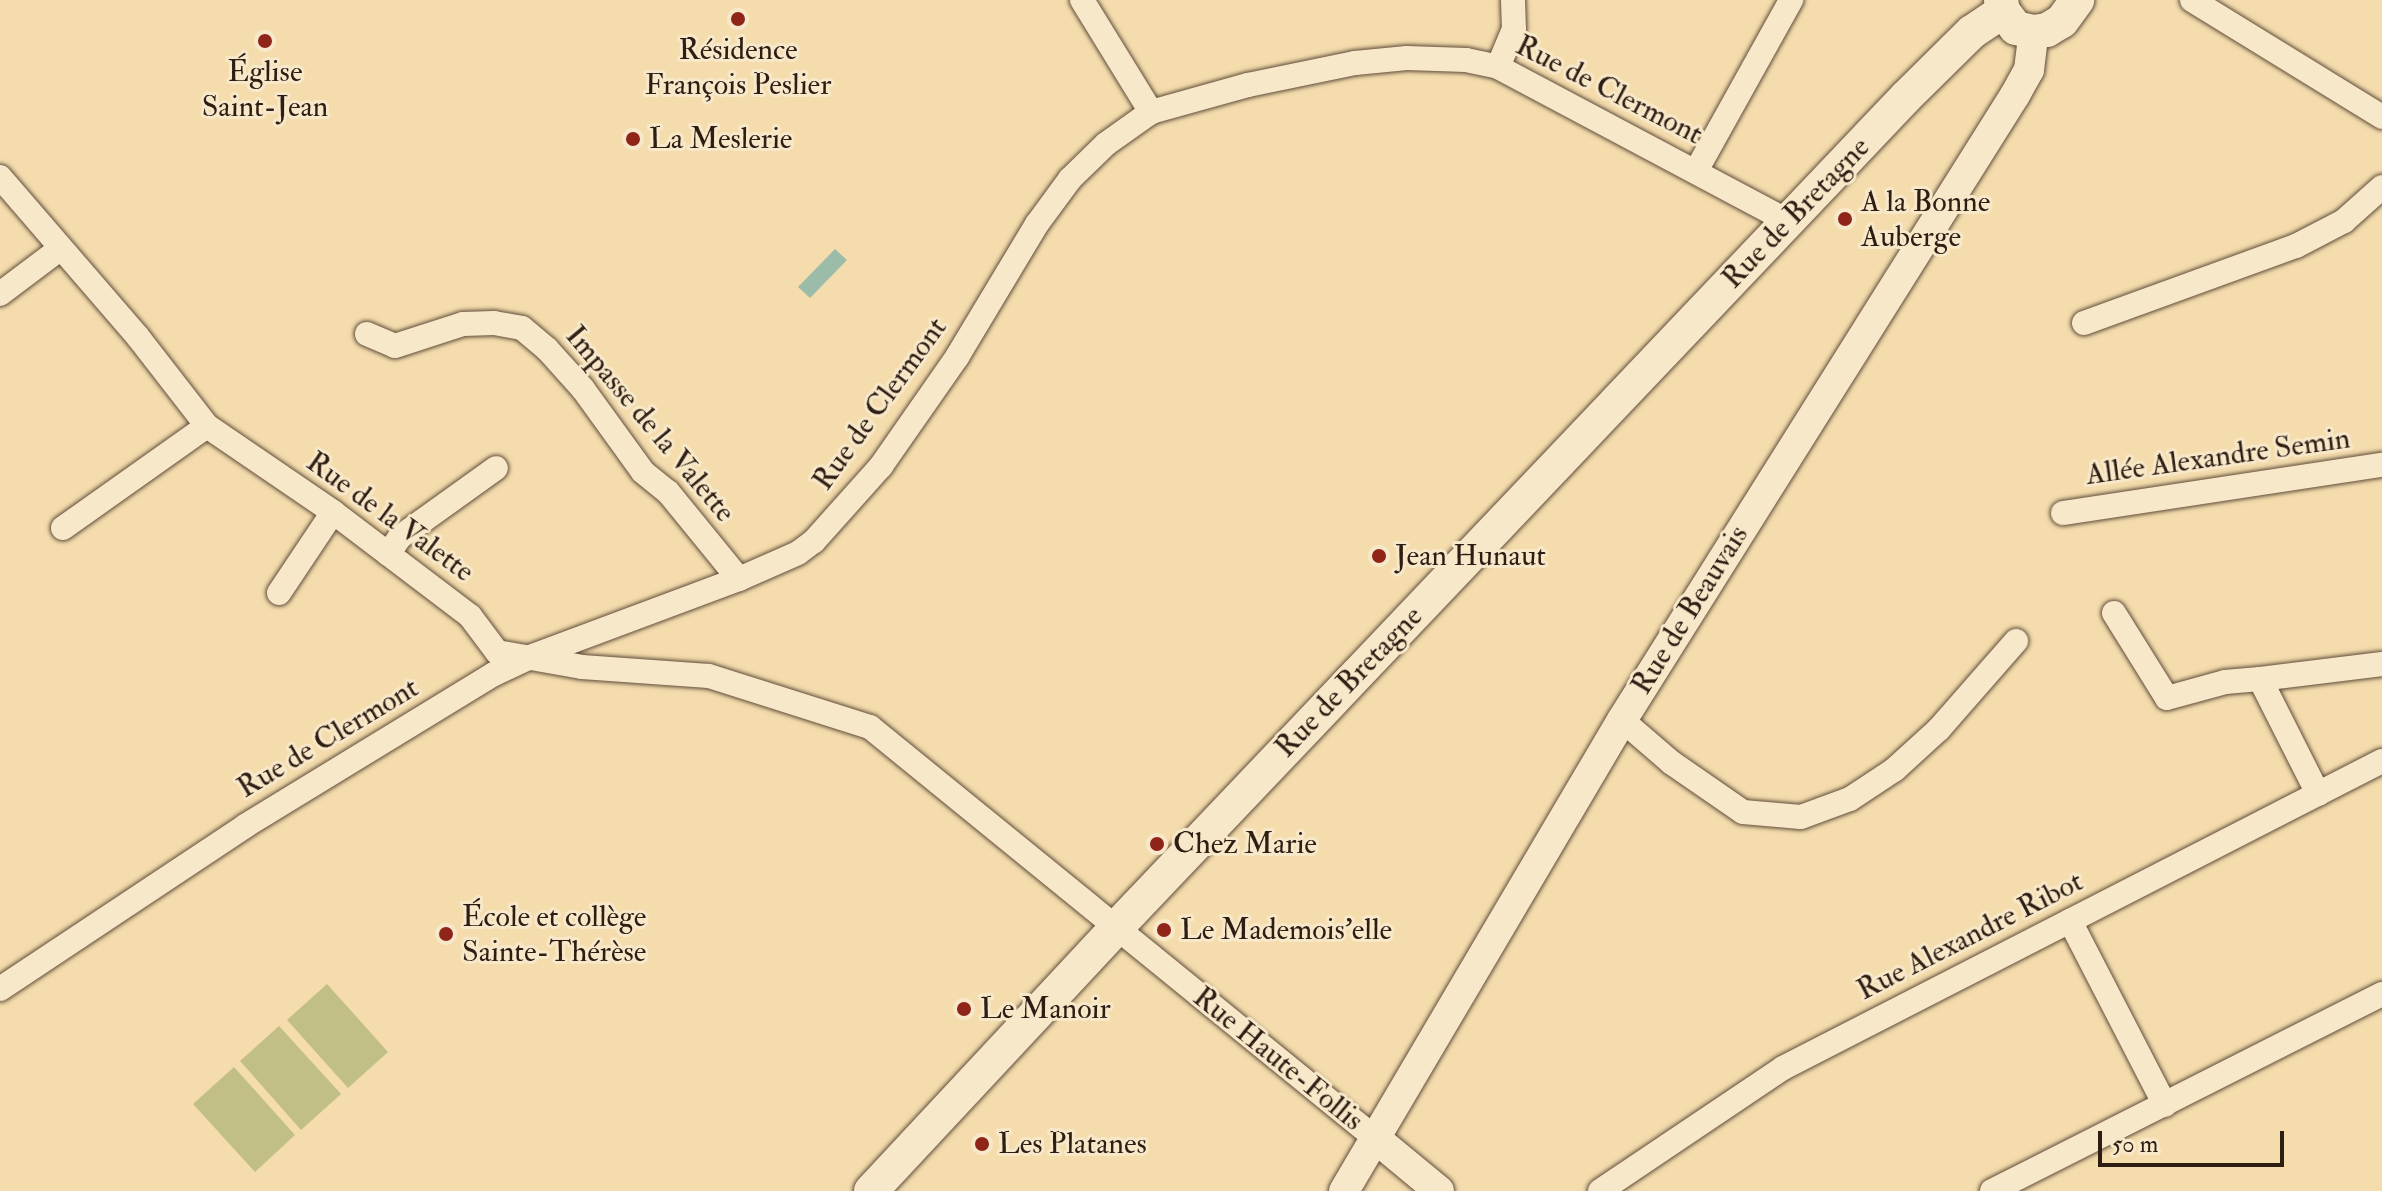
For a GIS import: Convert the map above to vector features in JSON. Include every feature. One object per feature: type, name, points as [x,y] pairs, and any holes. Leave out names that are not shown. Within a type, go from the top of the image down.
[{"type":"main road","points":[[2034,32],[2047,30],[2062,21],[2077,0]]},
{"type":"main road","name":"Rue de Bretagne","points":[[871,1191],[1117,927],[1788,221],[1972,32],[2002,6],[2016,28],[2034,32]]},
{"type":"street","points":[[1498,67],[1514,29],[1513,0]]},
{"type":"street","points":[[1696,171],[1791,0]]},
{"type":"street","points":[[2192,0],[2382,117]]},
{"type":"street","points":[[1083,1],[1151,112]]},
{"type":"street","name":"Rue de Beauvais","points":[[1344,1191],[1622,720],[2015,95],[2029,70],[2034,32]]},
{"type":"street","name":"Rue de Clermont","points":[[0,989],[258,818],[494,674],[530,657],[739,579],[798,553],[844,511],[881,466],[957,357],[1037,224],[1070,179],[1106,144],[1151,112],[1248,85],[1355,63],[1407,58],[1466,60],[1498,67],[1788,221]]},
{"type":"street","name":"Rue de la Valette","points":[[0,177],[138,337],[207,426],[333,512],[470,616],[497,652],[582,667],[709,676],[870,727],[1117,927]]},
{"type":"street","points":[[2084,323],[2296,246],[2344,221],[2382,187]]},
{"type":"street","points":[[0,294],[61,248]]},
{"type":"street","name":"Impasse de la Valette","points":[[367,334],[395,346],[463,324],[494,323],[522,328],[547,349],[583,389],[643,472],[668,492],[739,579]]},
{"type":"street","points":[[63,528],[207,426]]},
{"type":"street","name":"Allée Alexandre Semin","points":[[2063,513],[2382,465]]},
{"type":"street","points":[[388,554],[400,537],[496,468]]},
{"type":"street","points":[[279,593],[333,512]]},
{"type":"street","points":[[2114,613],[2167,698],[2225,682],[2382,664]]},
{"type":"street","points":[[1622,720],[1672,763],[1743,812],[1801,817],[1850,799],[1894,770],[1939,729],[2016,641]]},
{"type":"street","points":[[2260,679],[2318,794]]},
{"type":"street","name":"Rue Alexandre Ribot","points":[[1600,1191],[1783,1068],[2382,761]]},
{"type":"street","points":[[2070,921],[2165,1105]]},
{"type":"street","name":"Rue Haute-Follis","points":[[1117,927],[1439,1191]]},
{"type":"street","points":[[1992,1191],[2382,994]]},
{"type":"shaded area","points":[[835,249],[847,260],[810,298],[798,287]]},
{"type":"shaded area","points":[[327,984],[388,1052],[348,1088],[287,1020]]},
{"type":"shaded area","points":[[279,1026],[341,1094],[301,1130],[240,1061]]},
{"type":"shaded area","points":[[234,1067],[295,1135],[255,1172],[193,1104]]},
{"type":"place","name":"Résidence François Peslier","points":[[738,19]]},
{"type":"place","name":"Église Saint-Jean","points":[[265,41]]},
{"type":"place","name":"La Meslerie","points":[[633,139]]},
{"type":"place","name":"A la Bonne Auberge","points":[[1845,219]]},
{"type":"place","name":"Jean Hunaut","points":[[1379,556]]},
{"type":"place","name":"Chez Marie","points":[[1157,844]]},
{"type":"place","name":"Le Mademois'elle","points":[[1164,930]]},
{"type":"place","name":"École et collège Sainte-Thérèse","points":[[446,934]]},
{"type":"place","name":"Le Manoir","points":[[964,1009]]},
{"type":"place","name":"Les Platanes","points":[[982,1144]]}]
